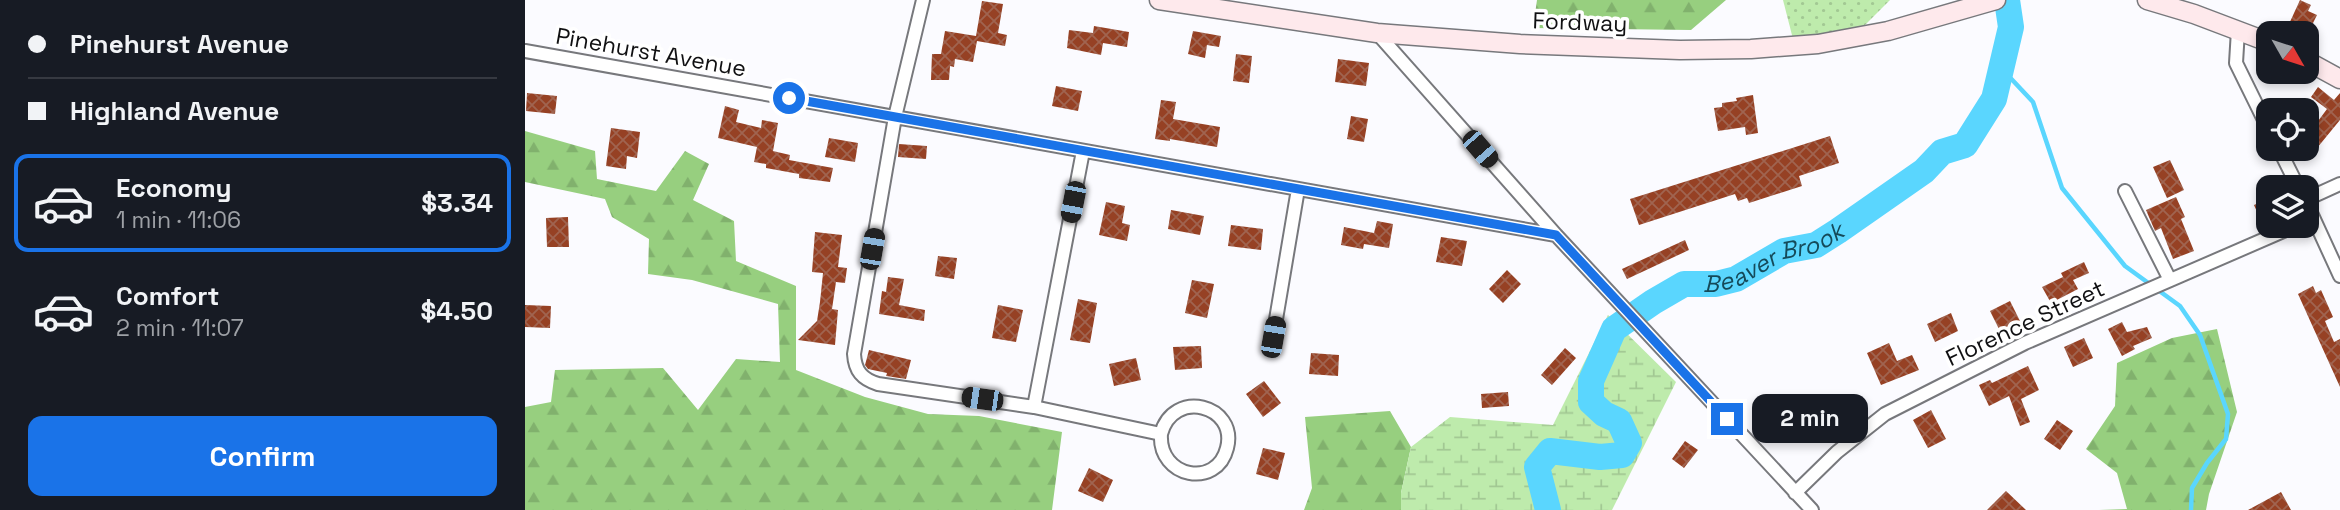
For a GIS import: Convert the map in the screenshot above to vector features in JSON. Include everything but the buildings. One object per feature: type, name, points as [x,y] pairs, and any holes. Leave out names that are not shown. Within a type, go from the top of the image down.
[{"type":"street","points":[[923,0],[894,117],[854,354],[857,370],[866,379],[878,384],[1034,407],[1161,434]]},
{"type":"street","name":"Fordway","points":[[1159,0],[1377,33],[1597,48],[1751,49],[1818,44],[1873,34],[1990,2]]},
{"type":"street","points":[[2147,0],[2256,37]]},
{"type":"street","points":[[2238,30],[2236,63],[2256,104]]},
{"type":"street","points":[[1377,33],[1556,235],[1812,510]]},
{"type":"street","name":"Pinehurst Avenue","points":[[525,51],[1556,235]]},
{"type":"street","points":[[2319,68],[2340,79]]},
{"type":"street","points":[[1034,407],[1083,151]]},
{"type":"street","points":[[2319,195],[2340,184]]},
{"type":"street","points":[[1273,337],[1298,189]]},
{"type":"street","points":[[2125,191],[2166,281]]},
{"type":"street","points":[[2319,237],[2340,276]]},
{"type":"street","name":"Florence Street","points":[[1795,493],[1837,452],[1885,414],[2025,343],[2267,238]]},
{"type":"street","points":[[1189,407],[1201,407],[1212,411],[1221,419],[1227,429],[1228,447],[1223,458],[1214,467],[1203,472],[1185,472],[1174,467],[1166,458],[1161,434],[1165,423],[1173,414],[1189,407]]},
{"type":"green space","points":[[1537,0],[1726,0],[1691,30],[1533,28]]},
{"type":"green space","points":[[1783,0],[1890,0],[1864,26],[1793,39]]},
{"type":"green space","points":[[525,131],[595,151],[597,179],[656,191],[685,151],[709,164],[693,200],[734,221],[736,261],[796,286],[796,370],[865,397],[928,414],[979,416],[1062,432],[1052,510],[525,510],[525,407],[551,402],[555,370],[663,368],[698,410],[736,359],[780,362],[778,304],[692,280],[648,274],[649,239],[612,217],[605,199],[525,182]]},
{"type":"green space","points":[[1608,315],[1676,382],[1612,510],[1401,510],[1401,493],[1411,447],[1450,417],[1553,425]]},
{"type":"green space","points":[[2217,329],[2237,412],[2206,510],[2099,510],[2127,509],[2117,473],[2086,449],[2115,406],[2117,363],[2172,338]]},
{"type":"green space","points":[[1390,411],[1411,447],[1401,493],[1401,510],[1304,510],[1312,488],[1305,417]]},
{"type":"waterway","name":"Beaver Brook","points":[[1548,510],[1537,467],[1550,451],[1600,457],[1622,455],[1629,443],[1619,421],[1604,414],[1591,402],[1591,381],[1614,329],[1684,284],[1716,284],[1736,279],[1784,251],[1816,245],[1924,171],[1942,152],[1965,145],[1994,99],[2011,27],[2007,0]]},
{"type":"waterway","points":[[2002,69],[2033,102],[2062,188],[2125,266],[2180,306],[2200,335],[2228,414],[2226,439],[2192,488],[2191,510]]},
{"type":"route","points":[[789,98],[1556,235],[1727,419]]}]
